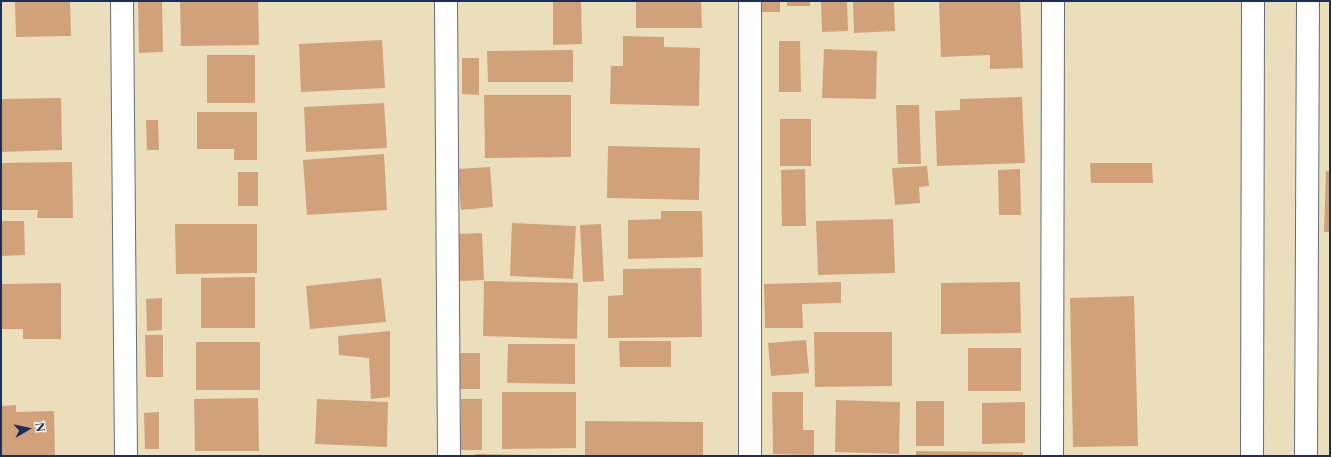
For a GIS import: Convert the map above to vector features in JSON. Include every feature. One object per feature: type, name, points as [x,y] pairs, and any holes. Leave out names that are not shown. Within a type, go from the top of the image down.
[{"type":"street","points":[[122,1],[126,456]]},
{"type":"street","points":[[446,1],[450,456]]},
{"type":"street","points":[[750,1],[750,456]]},
{"type":"street","points":[[1052,456],[1053,1]]},
{"type":"street","points":[[1252,456],[1253,1]]},
{"type":"street","points":[[1306,456],[1308,1]]},
{"type":"building","points":[[15,1],[70,1],[71,36],[16,37]]},
{"type":"building","points":[[138,1],[162,1],[163,52],[139,53]]},
{"type":"building","points":[[180,1],[258,1],[259,45],[181,46]]},
{"type":"building","points":[[553,1],[581,1],[582,44],[553,45]]},
{"type":"building","points":[[636,1],[701,1],[702,28],[636,28]]},
{"type":"building","points":[[762,1],[780,1],[780,12],[762,12]]},
{"type":"building","points":[[787,1],[810,1],[810,6],[787,6]]},
{"type":"building","points":[[821,1],[847,1],[848,31],[822,32]]},
{"type":"building","points":[[853,1],[894,1],[895,31],[854,33]]},
{"type":"building","points":[[939,1],[1020,1],[1023,68],[990,69],[990,55],[941,57]]},
{"type":"building","points":[[623,36],[664,37],[664,47],[700,48],[699,106],[610,104],[611,66],[623,66]]},
{"type":"building","points":[[382,40],[385,88],[301,92],[299,44]]},
{"type":"building","points":[[779,41],[800,41],[801,92],[779,92]]},
{"type":"building","points":[[824,49],[877,51],[876,99],[822,98]]},
{"type":"building","points":[[573,50],[573,82],[488,82],[487,51]]},
{"type":"building","points":[[207,55],[255,55],[255,103],[207,103]]},
{"type":"building","points":[[462,58],[479,58],[479,95],[462,94]]},
{"type":"building","points":[[484,95],[571,95],[571,157],[485,158]]},
{"type":"building","points":[[1022,97],[1025,163],[937,166],[935,111],[960,110],[960,99]]},
{"type":"building","points":[[61,98],[62,150],[1,152],[1,99]]},
{"type":"building","points":[[384,103],[387,148],[306,152],[304,107]]},
{"type":"building","points":[[896,105],[919,105],[921,164],[898,164]]},
{"type":"building","points":[[197,112],[257,112],[257,160],[234,160],[234,149],[197,149]]},
{"type":"building","points":[[780,119],[811,119],[811,166],[780,166]]},
{"type":"building","points":[[146,120],[158,120],[159,150],[147,150]]},
{"type":"building","points":[[608,146],[700,148],[699,200],[607,198]]},
{"type":"building","points":[[384,154],[387,210],[307,215],[303,160]]},
{"type":"building","points":[[72,162],[73,218],[37,218],[38,210],[1,210],[1,163]]},
{"type":"building","points":[[1090,163],[1152,163],[1153,183],[1091,183]]},
{"type":"building","points":[[927,166],[929,186],[919,187],[920,203],[895,205],[892,168]]},
{"type":"building","points":[[490,167],[493,207],[461,210],[458,169]]},
{"type":"building","points":[[805,169],[806,226],[782,226],[781,170]]},
{"type":"building","points":[[1020,169],[1021,215],[999,215],[998,170]]},
{"type":"building","points":[[1326,171],[1330,171],[1330,232],[1324,232]]},
{"type":"building","points":[[238,172],[258,172],[258,206],[238,206]]},
{"type":"building","points":[[661,211],[702,211],[703,257],[628,259],[628,220],[661,219]]},
{"type":"building","points":[[893,219],[895,273],[818,275],[816,221]]},
{"type":"building","points":[[1,221],[24,221],[25,255],[1,256]]},
{"type":"building","points":[[512,223],[576,226],[573,279],[510,276]]},
{"type":"building","points":[[175,224],[257,224],[257,273],[176,274]]},
{"type":"building","points":[[601,224],[604,281],[583,282],[580,225]]},
{"type":"building","points":[[482,233],[484,280],[459,281],[456,234]]},
{"type":"building","points":[[701,268],[702,337],[608,338],[608,296],[623,295],[623,269]]},
{"type":"building","points":[[255,277],[255,328],[201,328],[201,278]]},
{"type":"building","points":[[381,278],[386,322],[310,329],[306,286]]},
{"type":"building","points":[[484,281],[578,283],[577,339],[483,336]]},
{"type":"building","points":[[841,282],[841,303],[802,304],[803,328],[765,328],[764,284]]},
{"type":"building","points":[[1020,282],[1021,333],[941,334],[941,283]]},
{"type":"building","points":[[61,283],[61,339],[23,339],[23,329],[1,329],[1,284]]},
{"type":"building","points":[[1134,296],[1138,446],[1073,447],[1070,298]]},
{"type":"building","points":[[162,298],[162,330],[147,331],[146,299]]},
{"type":"building","points":[[390,331],[390,397],[371,399],[369,358],[339,355],[338,336]]},
{"type":"building","points":[[814,332],[892,332],[892,386],[815,387]]},
{"type":"building","points":[[145,335],[163,335],[163,377],[146,377]]},
{"type":"building","points":[[806,340],[809,373],[771,376],[768,343]]},
{"type":"building","points":[[619,341],[671,341],[671,367],[620,367]]},
{"type":"building","points":[[196,342],[260,342],[260,390],[196,390]]},
{"type":"building","points":[[508,344],[575,344],[575,384],[507,383]]},
{"type":"building","points":[[968,348],[1021,348],[1021,391],[968,391]]},
{"type":"building","points":[[460,353],[480,353],[480,389],[460,389]]},
{"type":"building","points":[[502,392],[576,392],[576,448],[502,449]]},
{"type":"building","points":[[772,392],[803,392],[803,430],[814,430],[814,455],[773,454]]},
{"type":"building","points":[[258,398],[259,451],[195,451],[194,399]]},
{"type":"building","points":[[317,399],[388,402],[387,447],[315,444]]},
{"type":"building","points":[[461,399],[482,399],[482,450],[461,450]]},
{"type":"building","points":[[836,400],[900,402],[899,454],[835,452]]},
{"type":"building","points":[[916,401],[944,401],[944,446],[916,446]]},
{"type":"building","points":[[1025,402],[1025,443],[982,444],[982,403]]},
{"type":"building","points":[[16,405],[16,412],[54,411],[55,456],[1,456],[1,406]]},
{"type":"building","points":[[159,412],[159,449],[145,449],[144,413]]},
{"type":"building","points":[[585,421],[703,422],[703,456],[585,456]]},
{"type":"building","points":[[916,451],[1023,452],[1023,456],[916,456]]},
{"type":"building","points":[[475,454],[534,455],[534,456],[475,456]]}]
